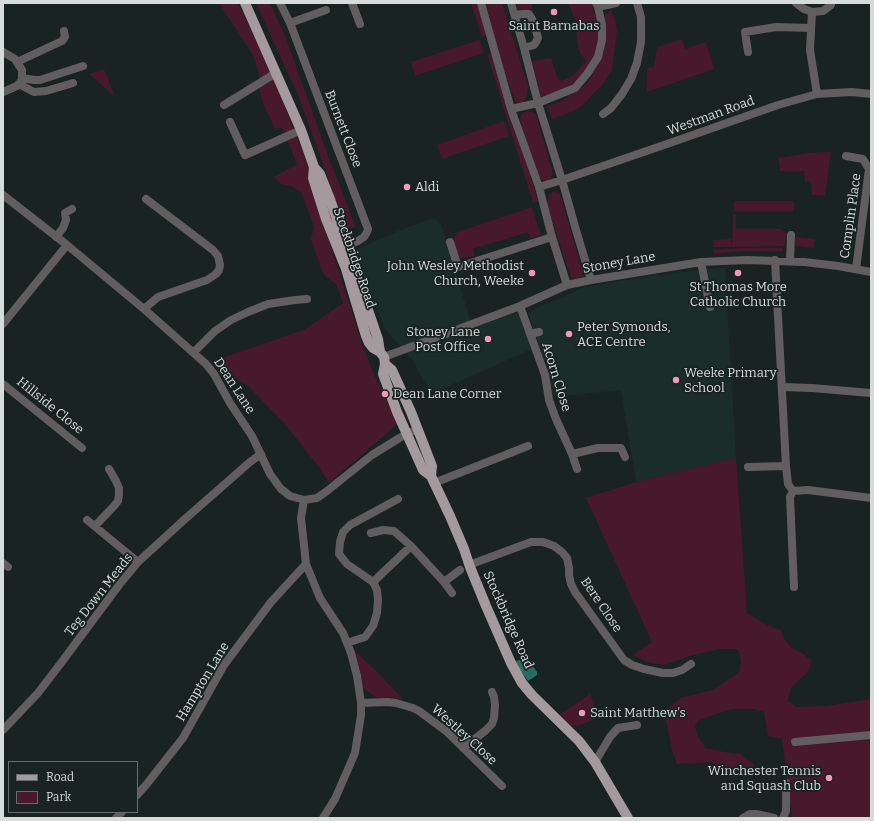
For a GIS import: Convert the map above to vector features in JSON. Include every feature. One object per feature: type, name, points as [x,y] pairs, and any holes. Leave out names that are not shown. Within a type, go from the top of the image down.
[{"type":"main road","name":"Stockbridge Road","points":[[245,3],[301,130],[314,167],[320,174],[330,199],[342,247],[364,302],[369,343],[392,370],[418,429],[432,466],[433,479],[464,549],[511,663],[522,683],[532,695],[579,741],[595,762],[628,818]]},
{"type":"main road","name":"Stockbridge Road","points":[[383,358],[383,374],[406,434],[423,470],[433,479]]},
{"type":"street","name":"Burnett Close","points":[[280,3],[290,23],[368,229],[364,237],[342,247]]},
{"type":"street","points":[[352,3],[360,24]]},
{"type":"street","points":[[481,3],[511,109],[539,187],[552,237],[567,285]]},
{"type":"street","points":[[511,3],[538,103],[591,280]]},
{"type":"street","points":[[511,109],[538,103],[575,88],[587,74],[598,57],[602,40],[602,25],[597,5],[616,3]]},
{"type":"street","points":[[603,114],[611,108],[622,94],[631,79],[637,63],[641,42],[641,17],[638,3]]},
{"type":"street","points":[[796,3],[804,9],[812,12],[822,10],[831,5],[831,3]]},
{"type":"street","points":[[290,23],[326,10]]},
{"type":"street","points":[[812,12],[810,50],[817,94]]},
{"type":"street","points":[[515,15],[529,14],[535,27],[538,38],[536,42],[524,48]]},
{"type":"street","points":[[748,52],[744,32],[776,27],[811,28]]},
{"type":"street","points":[[17,62],[62,41],[65,37],[64,31]]},
{"type":"street","points":[[3,52],[15,59],[22,70],[21,81],[17,86],[3,92]]},
{"type":"street","points":[[21,81],[40,80],[83,66]]},
{"type":"street","points":[[224,105],[276,72]]},
{"type":"street","points":[[21,81],[34,92],[46,91],[73,83]]},
{"type":"street","name":"Westman Road","points":[[539,187],[778,105],[817,94],[852,92],[871,94]]},
{"type":"street","points":[[230,122],[245,155],[301,130]]},
{"type":"street","points":[[846,156],[863,159],[870,168]]},
{"type":"street","name":"Complin Place","points":[[856,269],[870,168]]},
{"type":"street","name":"Dean Lane","points":[[3,195],[67,245],[144,309],[206,364],[214,374],[252,436],[270,474],[281,489],[290,496],[304,500]]},
{"type":"street","points":[[144,309],[158,297],[207,280],[216,274],[220,265],[218,256],[213,250],[146,199]]},
{"type":"street","points":[[56,237],[63,228],[66,220],[65,213],[72,209]]},
{"type":"street","points":[[790,261],[791,235]]},
{"type":"street","points":[[450,242],[458,267],[552,237]]},
{"type":"street","points":[[3,324],[67,245]]},
{"type":"street","name":"Stoney Lane","points":[[383,358],[520,306],[567,285],[591,280],[701,262],[747,260],[775,260],[825,264],[871,272]]},
{"type":"street","points":[[775,260],[786,466],[788,484],[793,491]]},
{"type":"street","points":[[701,262],[710,307]]},
{"type":"street","points":[[194,352],[215,331],[248,312],[268,304],[307,299]]},
{"type":"street","name":"Acorn Close","points":[[520,306],[544,375],[549,400],[577,469]]},
{"type":"street","points":[[530,334],[539,332]]},
{"type":"street","name":"Hillside Close","points":[[3,384],[82,448]]},
{"type":"street","points":[[782,387],[871,393]]},
{"type":"street","points":[[323,818],[335,799],[355,753],[360,723],[361,703],[355,665],[347,643],[343,633],[320,598],[306,564],[301,518],[304,500],[317,498],[328,491],[372,455],[406,434],[418,429]]},
{"type":"street","points":[[433,479],[528,446]]},
{"type":"street","points":[[572,454],[598,448],[621,448],[625,457]]},
{"type":"street","name":"Teg Down Meads","points":[[3,730],[38,693],[138,562],[250,462],[261,454]]},
{"type":"street","points":[[748,467],[786,466]]},
{"type":"street","points":[[95,526],[118,500],[119,488],[108,469]]},
{"type":"street","points":[[793,491],[808,490],[871,498]]},
{"type":"street","points":[[793,491],[790,497],[794,587]]},
{"type":"street","points":[[347,643],[365,636],[373,626],[377,613],[378,600],[377,590],[373,582],[347,564],[339,554],[343,532],[350,525],[398,499]]},
{"type":"street","points":[[87,520],[138,562]]},
{"type":"street","points":[[371,533],[383,530],[394,531],[411,546],[444,582],[452,593]]},
{"type":"street","name":"Bere Close","points":[[470,565],[531,542],[543,542],[554,546],[567,558],[571,584],[575,592],[624,660],[632,665],[644,669],[664,673],[673,673],[682,670],[690,664]]},
{"type":"street","points":[[373,582],[411,546]]},
{"type":"street","name":"Hampton Lane","points":[[138,794],[183,738],[224,665],[271,602],[306,564]]},
{"type":"street","points":[[444,582],[460,570]]},
{"type":"street","points":[[463,748],[485,732],[492,724],[496,705],[492,692]]},
{"type":"street","name":"Westley Close","points":[[361,703],[388,702],[404,704],[413,708],[437,724],[502,786]]},
{"type":"street","points":[[595,762],[610,737],[618,728],[637,725]]},
{"type":"street","points":[[794,742],[871,735]]},
{"type":"street","points":[[783,818],[786,811],[786,783]]},
{"type":"street","points":[[743,818],[750,814],[774,818]]},
{"type":"shaded area","points":[[434,218],[441,224],[471,323],[517,308],[532,349],[431,394],[413,361],[385,329],[353,251],[405,228]]},
{"type":"shaded area","name":"Weeke Primary School","points":[[725,267],[736,458],[636,482],[621,390],[552,397],[528,312],[585,287],[657,275]]},
{"type":"shaded area","points":[[527,658],[537,672],[537,675],[528,681],[518,667],[516,661]]},
{"type":"green space","points":[[219,3],[238,3],[270,70],[310,170],[331,247],[362,344],[373,372],[397,423],[329,483],[318,466],[284,423],[248,386],[210,362],[304,330],[343,303],[336,284],[324,275],[313,246],[311,239],[314,227],[301,192],[291,186],[281,184],[274,177],[297,164],[282,128],[275,129],[263,103],[259,90],[259,74],[253,55]]},
{"type":"green space","points":[[256,3],[270,3],[286,38],[327,153],[356,227],[346,229],[300,100]]},
{"type":"green space","points":[[471,3],[477,3],[488,35],[482,37]]},
{"type":"green space","points":[[484,3],[502,3],[528,87],[527,96],[521,104],[517,104],[515,101]]},
{"type":"green space","points":[[516,3],[531,3],[533,9],[518,12]]},
{"type":"green space","points":[[568,3],[591,3],[596,17],[599,36],[596,53],[588,68],[569,87],[541,97],[532,61],[551,58],[558,79],[562,81],[574,75],[586,60],[580,53],[578,47],[575,19]]},
{"type":"green space","points":[[611,10],[617,30],[612,70],[602,85],[583,105],[574,111],[552,119],[547,106],[563,100],[585,85],[591,78],[603,54],[605,42],[605,15]]},
{"type":"green space","points":[[682,39],[685,49],[706,42],[714,69],[647,92],[647,68],[654,67],[657,47]]},
{"type":"green space","points":[[479,40],[484,53],[415,76],[411,62]]},
{"type":"green space","points":[[493,53],[538,201],[533,203],[487,54]]},
{"type":"green space","points":[[104,69],[115,97],[89,74]]},
{"type":"green space","points":[[528,111],[536,114],[553,174],[549,181],[545,182],[539,176],[522,128],[520,119],[521,115]]},
{"type":"green space","points":[[504,121],[509,136],[442,159],[437,145]]},
{"type":"green space","points":[[831,152],[825,196],[812,195],[811,181],[805,182],[804,171],[780,171],[778,158],[809,153]]},
{"type":"green space","points":[[552,192],[560,193],[584,276],[572,280],[548,208],[548,198]]},
{"type":"green space","points":[[734,201],[794,201],[794,211],[734,211]]},
{"type":"green space","points":[[532,207],[541,235],[530,239],[528,232],[473,249],[475,256],[459,257],[453,240],[457,232]]},
{"type":"green space","points":[[733,214],[736,214],[736,229],[783,230],[786,234],[785,246],[732,247]]},
{"type":"green space","points":[[795,237],[815,239],[814,248],[794,246]]},
{"type":"green space","points":[[731,239],[731,247],[714,247],[713,240]]},
{"type":"green space","points":[[783,248],[783,251],[714,254],[713,250]]},
{"type":"green space","points":[[736,458],[747,613],[767,625],[781,630],[783,638],[792,648],[802,653],[812,661],[808,672],[791,688],[788,701],[796,707],[826,706],[871,699],[871,818],[792,818],[782,739],[768,736],[764,712],[754,709],[732,709],[699,720],[695,726],[698,737],[706,748],[741,754],[754,765],[749,775],[738,776],[711,762],[677,764],[672,750],[664,711],[681,698],[713,690],[739,672],[741,661],[738,649],[720,649],[690,656],[664,665],[647,662],[632,655],[652,642],[586,498],[636,482]]},
{"type":"green space","points":[[354,650],[403,699],[387,697],[378,698],[362,687]]},
{"type":"green space","points":[[590,694],[598,718],[577,726],[570,725],[559,715]]},
{"type":"place","name":"Saint Barnabas","points":[[554,12]]},
{"type":"place","name":"Aldi","points":[[407,187]]},
{"type":"place","name":"John Wesley Methodist Church, Weeke","points":[[532,273]]},
{"type":"place","name":"St Thomas More Catholic Church","points":[[738,273]]},
{"type":"place","name":"Peter Symonds, ACE Centre","points":[[569,334]]},
{"type":"place","name":"Stoney Lane Post Office","points":[[488,339]]},
{"type":"place","name":"Weeke Primary School","points":[[676,380]]},
{"type":"place","name":"Dean Lane Corner","points":[[385,394]]},
{"type":"place","name":"Saint Matthew's","points":[[582,713]]},
{"type":"place","name":"Winchester Tennis and Squash Club","points":[[829,778]]}]
